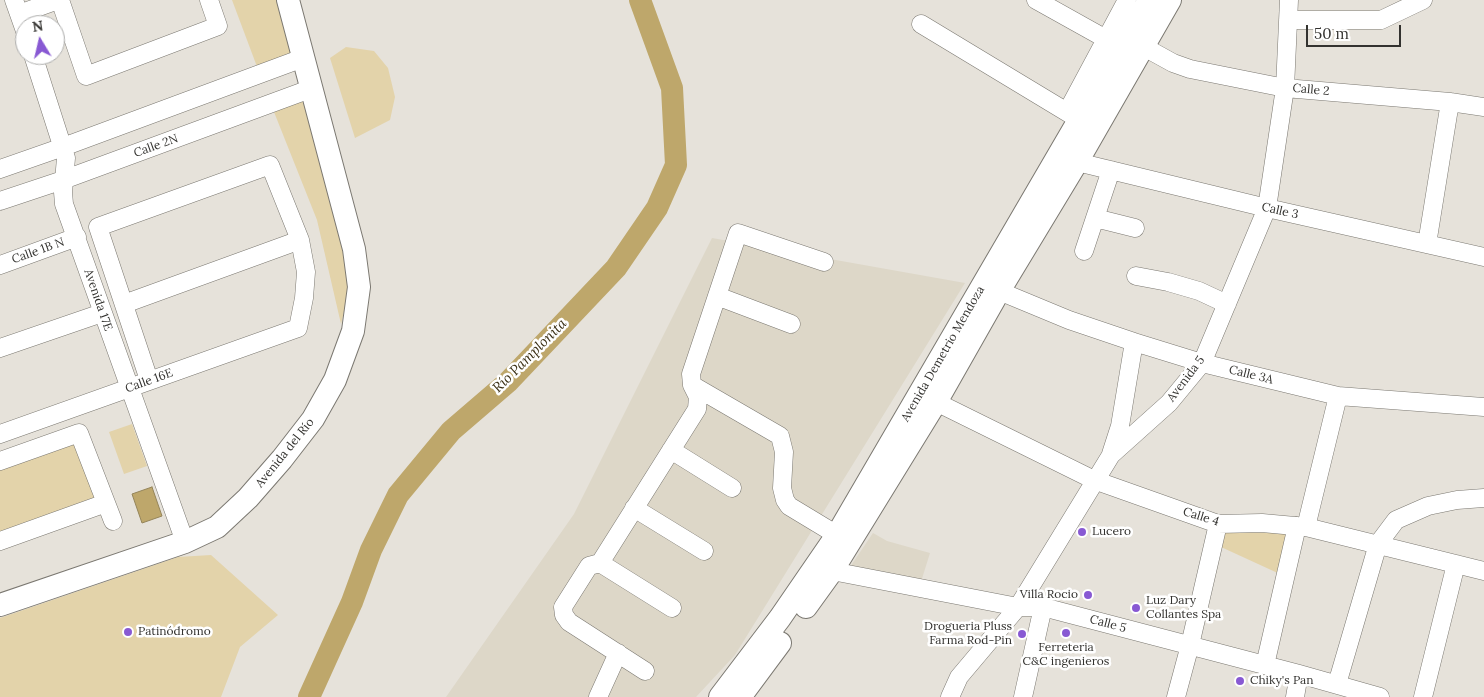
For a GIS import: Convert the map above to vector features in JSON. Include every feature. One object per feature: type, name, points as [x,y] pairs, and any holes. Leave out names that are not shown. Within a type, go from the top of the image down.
[{"type":"main road","name":"Avenida del Río","points":[[0,605],[185,542],[218,526],[248,498],[282,459],[313,419],[335,380],[353,331],[359,287],[354,249],[310,89],[288,0]]},
{"type":"main road","name":"Avenida Demetrio Mendoza","points":[[720,697],[780,618],[837,535],[1074,116],[1149,0]]},
{"type":"main road","name":"Avenida Demetrio Mendoza","points":[[740,697],[755,686],[832,571],[936,402],[1170,0]]},
{"type":"street","points":[[17,7],[58,0],[86,76],[218,26],[209,0]]},
{"type":"street","points":[[1036,0],[1106,39]]},
{"type":"street","points":[[921,24],[1074,116],[1106,39],[1127,0]]},
{"type":"street","name":"Avenida 5","points":[[950,697],[959,677],[1018,607],[1110,455],[1169,403],[1202,362],[1267,208],[1285,88],[1289,0]]},
{"type":"street","points":[[1288,20],[1381,20],[1423,0]]},
{"type":"street","name":"Calle 2","points":[[1144,47],[1173,63],[1190,69],[1285,88],[1450,102],[1484,107]]},
{"type":"street","points":[[0,169],[303,58]]},
{"type":"street","name":"Avenida 17E","points":[[36,65],[63,147],[66,169],[64,204],[185,542]]},
{"type":"street","name":"Calle 2N","points":[[0,201],[64,180],[310,89]]},
{"type":"street","points":[[1427,244],[1450,102]]},
{"type":"street","name":"Calle 3","points":[[1077,162],[1267,208],[1484,257]]},
{"type":"street","points":[[124,304],[300,240],[270,165],[98,227],[149,380]]},
{"type":"street","points":[[1084,251],[1111,170]]},
{"type":"street","points":[[1095,218],[1135,228]]},
{"type":"street","points":[[645,671],[569,622],[564,615],[563,607],[590,566],[600,563],[697,409],[698,397],[692,385],[691,374],[738,232],[824,262]]},
{"type":"street","name":"Calle 1B N","points":[[0,264],[76,237]]},
{"type":"street","name":"Calle 16E","points":[[0,434],[298,328],[304,298],[306,272],[300,240]]},
{"type":"street","points":[[1136,276],[1168,282],[1199,291],[1228,304]]},
{"type":"street","name":"Calle 3A","points":[[999,291],[1069,320],[1134,342],[1202,362],[1338,396],[1484,407]]},
{"type":"street","points":[[717,296],[791,324]]},
{"type":"street","points":[[0,348],[102,313]]},
{"type":"street","points":[[1110,455],[1120,426],[1134,342]]},
{"type":"street","points":[[692,385],[780,436],[784,452],[782,488],[785,500],[789,506],[837,535]]},
{"type":"street","points":[[1265,665],[1338,396]]},
{"type":"street","name":"Calle 4","points":[[936,402],[1094,480],[1218,524],[1262,523],[1302,527],[1484,571]]},
{"type":"street","points":[[0,461],[79,433],[113,521]]},
{"type":"street","points":[[671,450],[732,488]]},
{"type":"street","points":[[1337,684],[1378,544],[1396,520],[1428,506],[1458,500],[1484,498]]},
{"type":"street","points":[[0,541],[106,503]]},
{"type":"street","points":[[634,508],[704,551]]},
{"type":"street","points":[[1176,697],[1218,524]]},
{"type":"street","points":[[600,563],[672,608]]},
{"type":"street","points":[[1423,697],[1456,564]]},
{"type":"street","name":"Calle 5","points":[[832,571],[1018,607],[1043,607],[1380,697]]},
{"type":"street","points":[[1022,697],[1043,607]]},
{"type":"street","points":[[598,697],[618,653]]},
{"type":"street","points":[[1295,697],[1299,674]]},
{"type":"shaded area","points":[[232,0],[284,0],[299,56],[259,72]]},
{"type":"shaded area","points":[[346,47],[374,51],[388,68],[395,97],[390,120],[355,138],[330,58]]},
{"type":"shaded area","points":[[310,97],[353,273],[341,324],[317,220],[274,112]]},
{"type":"shaded area","points":[[712,238],[965,283],[735,655],[696,697],[446,697],[574,514]]},
{"type":"shaded area","points":[[132,424],[147,466],[124,474],[109,432]]},
{"type":"shaded area","points":[[77,441],[99,503],[0,537],[0,468]]},
{"type":"shaded area","points":[[152,487],[162,516],[142,523],[132,494]]},
{"type":"shaded area","points":[[1226,527],[1293,529],[1282,575],[1221,547]]},
{"type":"shaded area","points":[[873,533],[887,541],[930,553],[920,585],[850,567]]},
{"type":"shaded area","name":"Patinódromo","points":[[211,555],[278,615],[240,647],[221,697],[0,697],[0,618],[178,557]]},
{"type":"waterway","name":"Río Pamplonita","points":[[309,697],[352,602],[371,550],[398,495],[451,431],[508,382],[616,268],[657,208],[676,165],[672,88],[640,0]]},
{"type":"place","name":"Lucero","points":[[1082,532]]},
{"type":"place","name":"Villa Rocio","points":[[1088,595]]},
{"type":"place","name":"Luz Dary Collantes Spa","points":[[1136,608]]},
{"type":"place","name":"Patinódromo","points":[[128,632]]},
{"type":"place","name":"Ferreteria C&C ingenieros","points":[[1066,633]]},
{"type":"place","name":"Drogueria Pluss Farma Rod-Pin","points":[[1022,634]]},
{"type":"place","name":"Chiky's Pan","points":[[1240,681]]}]
